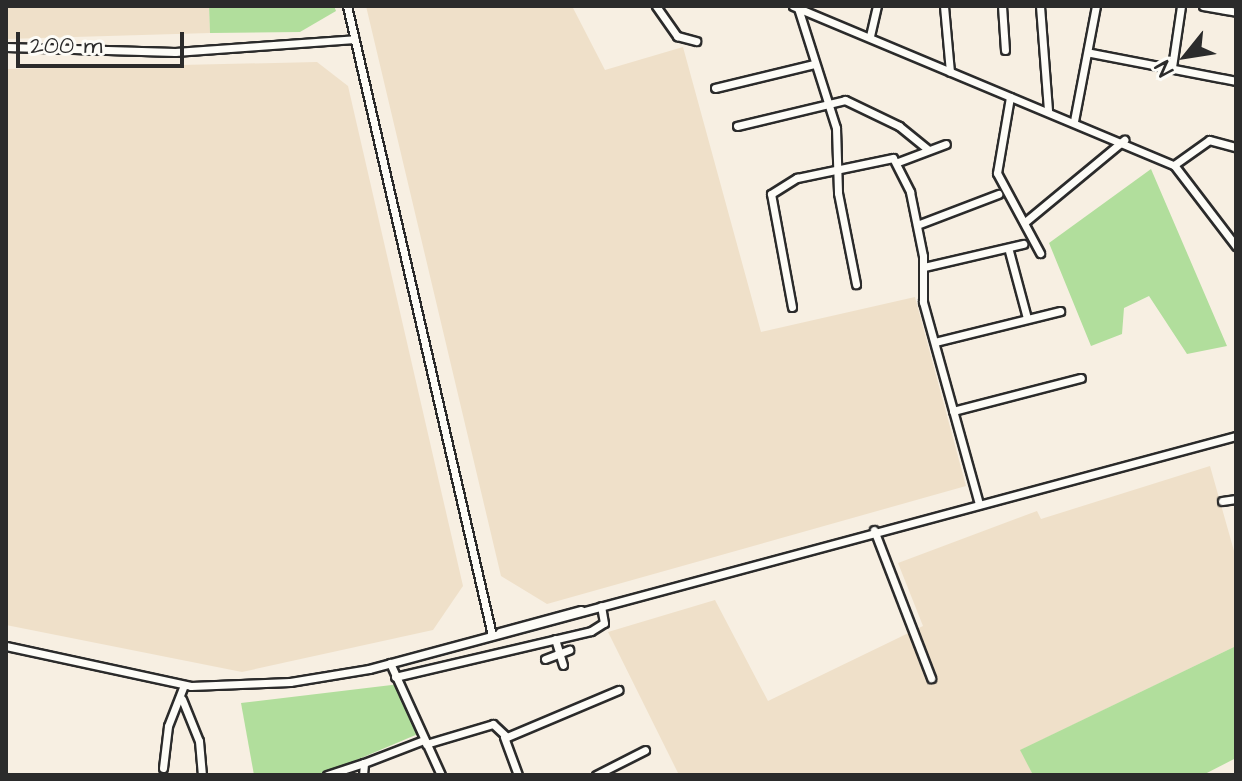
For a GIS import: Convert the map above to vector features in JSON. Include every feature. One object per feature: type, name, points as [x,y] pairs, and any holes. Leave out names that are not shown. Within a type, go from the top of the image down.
[{"type":"street","points":[[347,6],[495,634]]},
{"type":"street","points":[[656,6],[677,36],[696,41]]},
{"type":"street","points":[[870,36],[877,6]]},
{"type":"street","points":[[944,6],[950,72]]},
{"type":"street","points":[[1002,6],[1005,50]]},
{"type":"street","points":[[1040,6],[1048,111]]},
{"type":"street","points":[[1074,121],[1091,53],[1096,6]]},
{"type":"street","points":[[1172,67],[1181,6]]},
{"type":"street","points":[[1203,6],[1236,12]]},
{"type":"street","points":[[795,7],[1010,97],[1124,140],[1174,165],[1236,246]]},
{"type":"street","points":[[795,7],[830,100],[839,169],[838,193],[856,284]]},
{"type":"street","points":[[6,47],[175,52],[355,39]]},
{"type":"street","points":[[1091,53],[1236,81]]},
{"type":"street","points":[[715,88],[814,64]]},
{"type":"street","points":[[1010,97],[997,173],[1040,253]]},
{"type":"street","points":[[737,126],[830,100],[853,103],[929,150]]},
{"type":"street","points":[[1025,222],[1124,140]]},
{"type":"street","points":[[1174,165],[1209,140],[1236,147]]},
{"type":"street","points":[[792,307],[769,198],[787,182],[886,157],[898,162],[946,144]]},
{"type":"street","points":[[898,162],[917,225],[924,267],[920,287],[979,504]]},
{"type":"street","points":[[917,225],[998,194]]},
{"type":"street","points":[[924,267],[1009,251],[1023,244]]},
{"type":"street","points":[[1009,251],[1027,318]]},
{"type":"street","points":[[935,342],[1060,311]]},
{"type":"street","points":[[953,411],[1081,378]]},
{"type":"street","points":[[6,646],[184,685],[290,682],[390,663],[495,634],[552,623],[581,610],[1236,436]]},
{"type":"street","points":[[1222,501],[1236,499]]},
{"type":"street","points":[[874,530],[931,678]]},
{"type":"street","points":[[395,677],[555,639],[604,623],[601,606]]},
{"type":"street","points":[[555,639],[563,665]]},
{"type":"street","points":[[545,659],[569,650]]},
{"type":"street","points":[[390,663],[441,775]]},
{"type":"street","points":[[163,768],[168,726],[182,699],[184,685]]},
{"type":"street","points":[[504,737],[618,690]]},
{"type":"street","points":[[182,699],[199,741],[202,775]]},
{"type":"street","points":[[327,775],[425,742],[493,724],[504,737],[518,775]]},
{"type":"street","points":[[596,775],[645,750]]},
{"type":"street","points":[[363,775],[364,763]]},
{"type":"shaded area","points":[[6,6],[209,6],[210,33],[6,39]]},
{"type":"shaded area","points":[[366,6],[572,6],[605,70],[683,47],[761,332],[915,297],[966,486],[547,604],[501,576]]},
{"type":"shaded area","points":[[317,62],[348,86],[463,586],[433,630],[242,672],[6,625],[6,69]]},
{"type":"shaded area","points":[[1210,466],[1236,558],[1236,646],[1021,750],[1033,775],[679,775],[608,632],[715,600],[768,701],[923,626],[898,563],[1037,511],[1041,519]]},
{"type":"green space","points":[[209,6],[334,6],[336,11],[300,32],[210,33]]},
{"type":"green space","points":[[1151,169],[1227,346],[1187,354],[1149,296],[1124,308],[1122,334],[1091,346],[1049,243]]},
{"type":"green space","points":[[1236,646],[1236,758],[1203,775],[1033,775],[1020,750]]},
{"type":"green space","points":[[400,684],[425,731],[321,775],[254,775],[241,703]]}]
